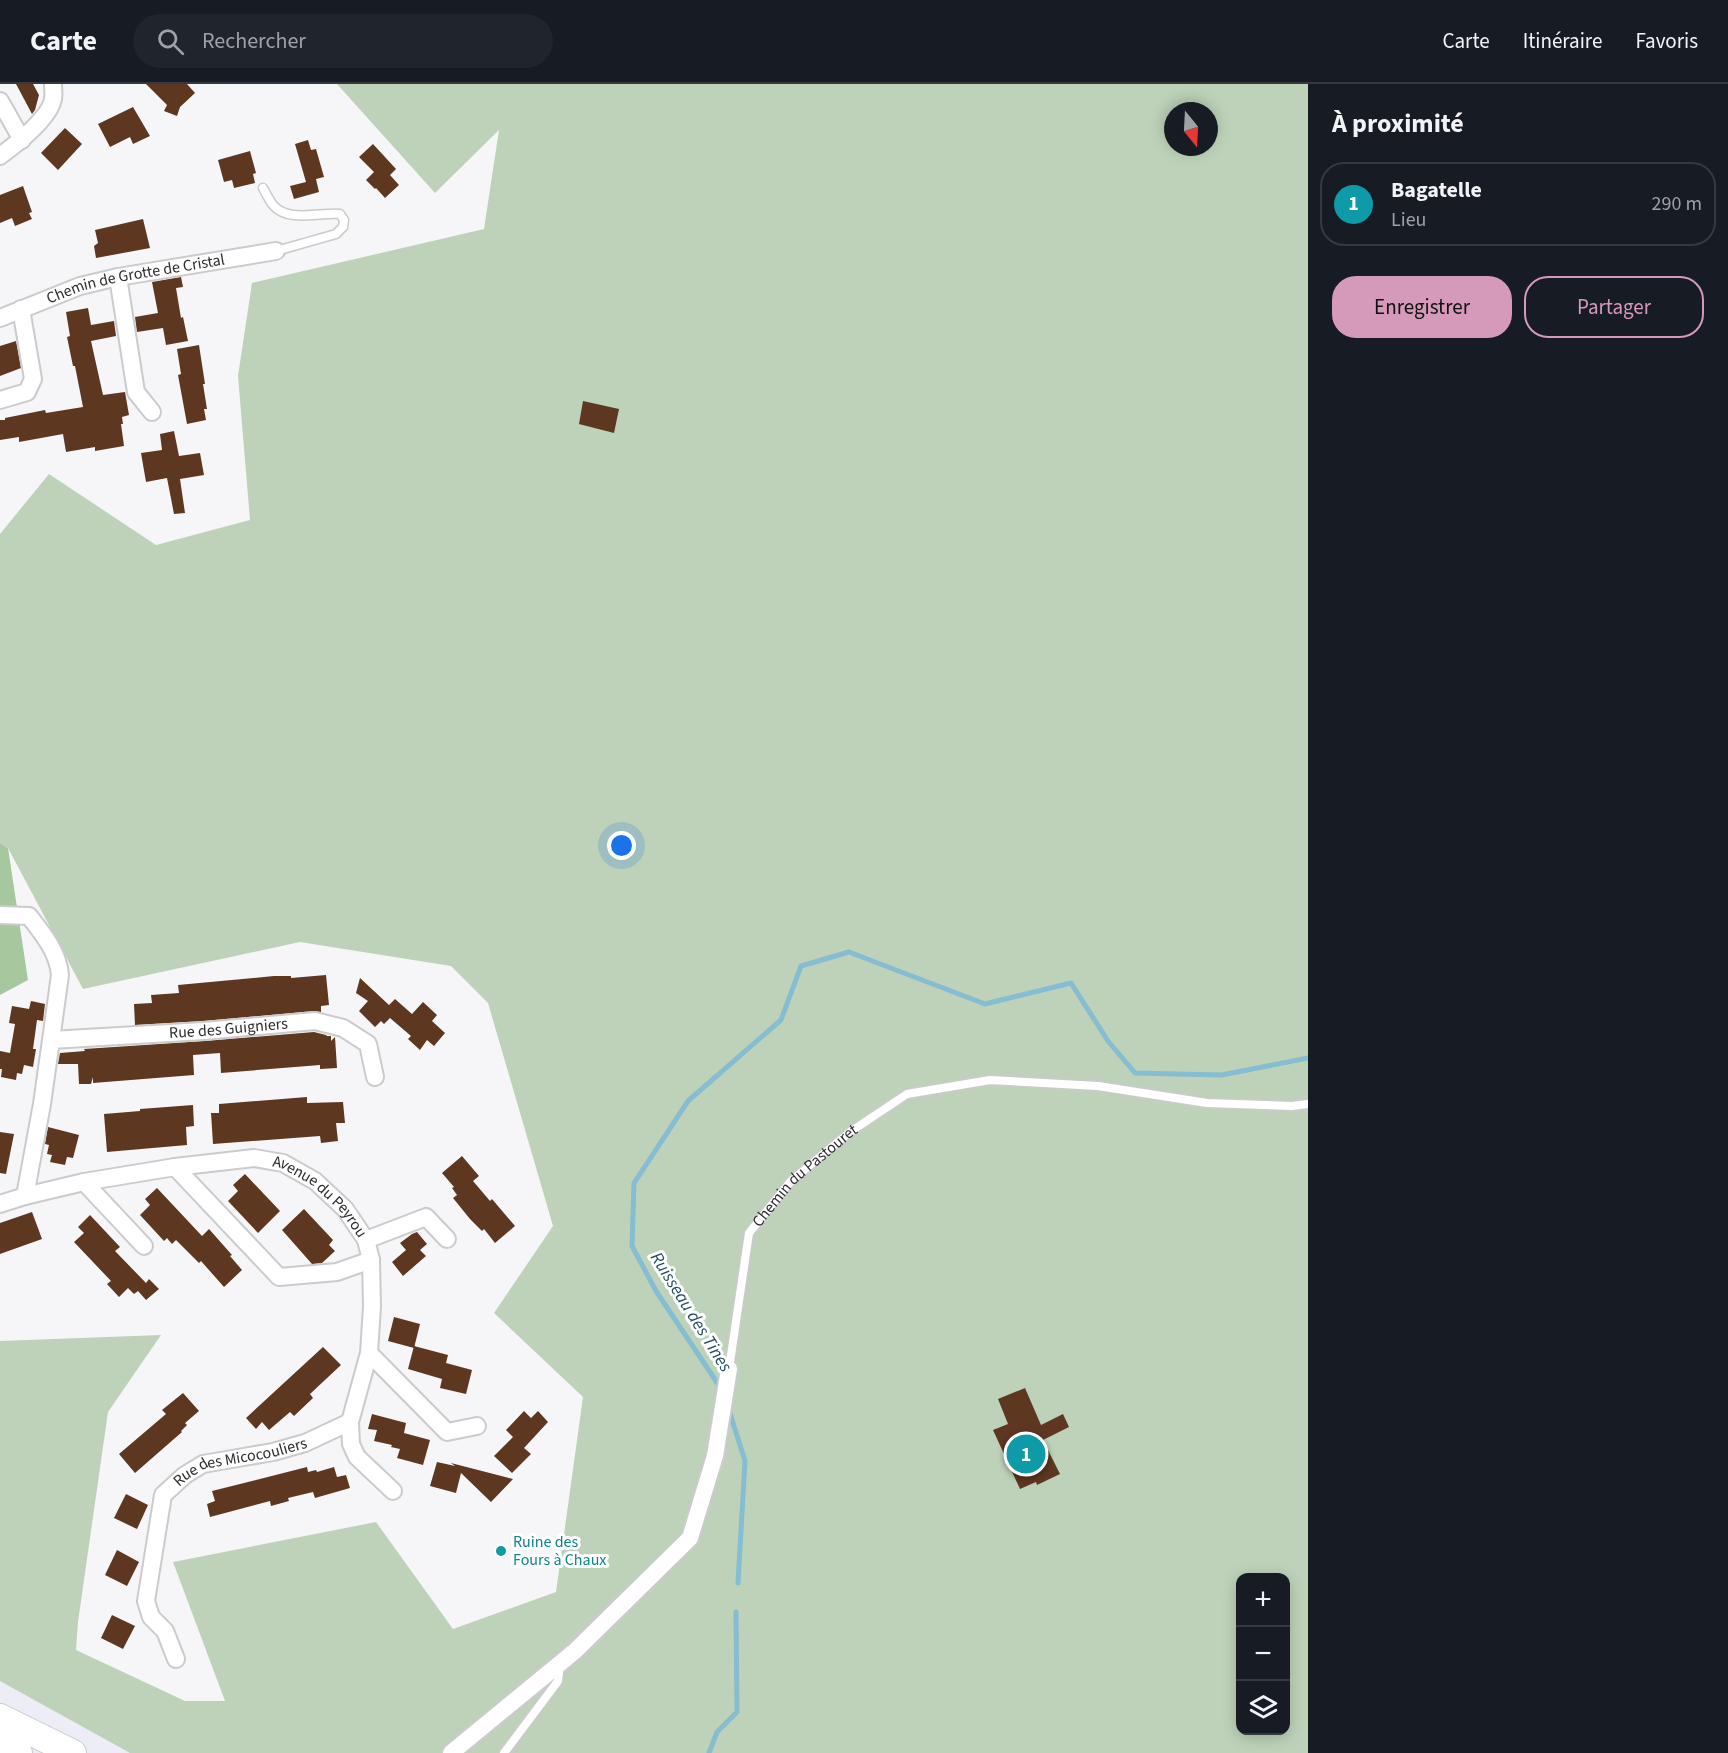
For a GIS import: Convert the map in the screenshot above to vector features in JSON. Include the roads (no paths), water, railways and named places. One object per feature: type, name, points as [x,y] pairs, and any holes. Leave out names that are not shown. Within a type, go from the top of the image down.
[{"type":"main road","points":[[0,1717],[73,1753]]},
{"type":"main road","points":[[0,1744],[19,1753]]},
{"type":"street","points":[[0,156],[22,140],[38,123],[53,101],[53,84]]},
{"type":"street","points":[[0,101],[22,140]]},
{"type":"street","name":"Chemin de Grotte de Cristal","points":[[0,318],[80,286],[276,250]]},
{"type":"street","points":[[118,278],[136,392],[152,412]]},
{"type":"street","points":[[0,400],[27,392],[33,379],[21,309]]},
{"type":"street","points":[[0,915],[29,916],[55,954],[60,975],[42,1104],[25,1196]]},
{"type":"street","name":"Rue des Guigniers","points":[[51,1040],[315,1022],[343,1028],[368,1044],[375,1077]]},
{"type":"street","name":"Avenue du Peyrou","points":[[0,1204],[84,1182],[176,1167],[254,1158],[283,1163],[315,1181],[345,1209],[366,1240],[371,1260],[372,1307],[369,1353],[350,1422],[351,1444],[357,1457],[393,1491]]},
{"type":"street","points":[[176,1167],[279,1277],[337,1272],[371,1260]]},
{"type":"street","points":[[84,1182],[144,1246]]},
{"type":"street","points":[[366,1240],[426,1217],[447,1239]]},
{"type":"street","points":[[369,1353],[447,1432],[477,1426]]},
{"type":"street","name":"Chemin du Pastouret","points":[[451,1753],[575,1651],[690,1538],[715,1456],[729,1369]]},
{"type":"street","name":"Rue des Micocouliers","points":[[176,1659],[165,1631],[151,1617],[146,1601],[163,1495],[185,1475],[203,1464],[273,1452],[305,1443],[350,1422]]},
{"type":"lane","points":[[263,188],[273,206],[282,212],[296,215],[340,214],[344,220],[343,227],[336,234],[276,250]]},
{"type":"lane","name":"Chemin du Pastouret","points":[[729,1369],[749,1233],[791,1181],[850,1132],[907,1094],[990,1080],[1098,1086],[1207,1103],[1292,1106],[1308,1104]]},
{"type":"lane","points":[[504,1753],[558,1681],[560,1664]]},
{"type":"waterway","name":"Ruisseau des Tines","points":[[722,1390],[656,1291],[632,1246],[634,1183],[688,1101],[781,1020],[801,966],[849,952],[985,1004],[1071,983],[1108,1041],[1135,1073],[1222,1075],[1308,1058]]},
{"type":"waterway","name":"Ruisseau des Tines","points":[[728,1407],[745,1461],[738,1583]]},
{"type":"waterway","name":"Ruisseau des Tines","points":[[709,1753],[717,1732],[737,1712],[736,1612]]},
{"type":"place","name":"Bagatelle","points":[[1026,1454]]},
{"type":"place","name":"Ruine des Fours à Chaux","points":[[501,1551]]}]
